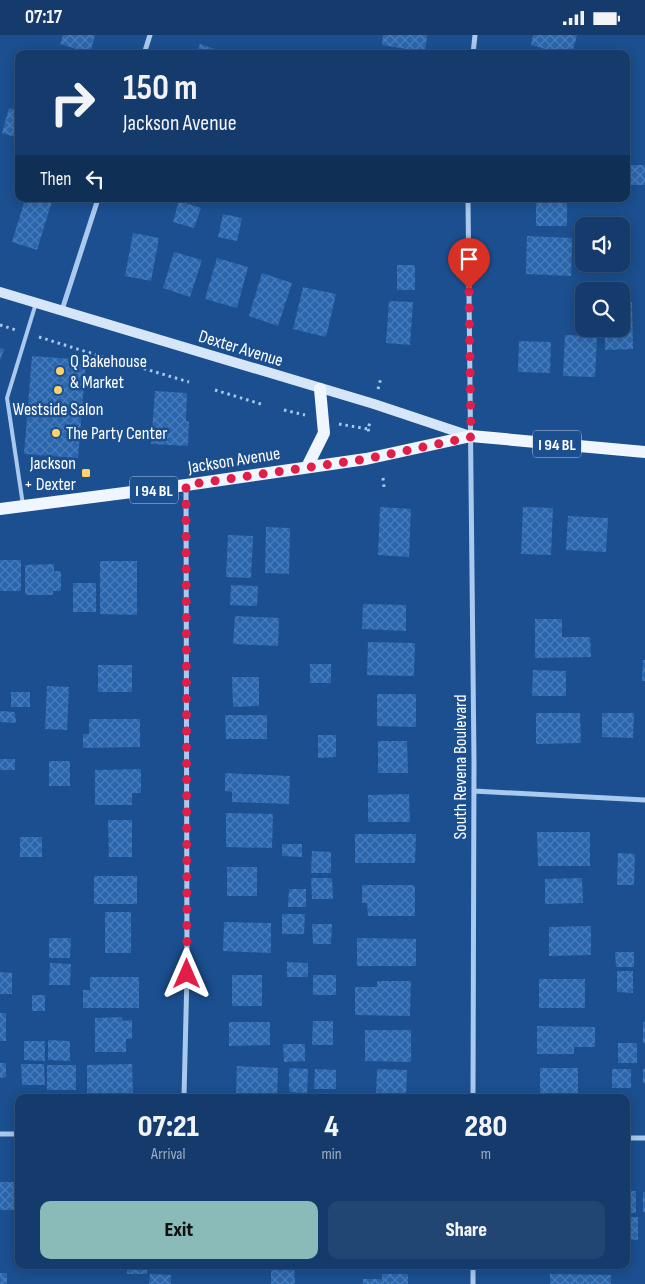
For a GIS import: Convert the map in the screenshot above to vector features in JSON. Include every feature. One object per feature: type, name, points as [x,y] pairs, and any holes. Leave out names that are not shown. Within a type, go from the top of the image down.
[{"type":"main road","name":"Dexter Avenue","points":[[0,292],[374,404],[471,437]]},
{"type":"main road","points":[[307,467],[324,433],[320,389]]},
{"type":"main road","name":"I 94 BL","points":[[471,437],[645,450]]},
{"type":"main road","name":"Jackson Avenue","points":[[0,509],[186,485],[376,457],[471,437]]},
{"type":"street","points":[[145,50],[150,35]]},
{"type":"street","points":[[473,50],[475,35]]},
{"type":"street","points":[[62,311],[97,202]]},
{"type":"street","name":"South Revena Boulevard","points":[[468,202],[474,791],[473,1094]]},
{"type":"street","points":[[184,1094],[187,974],[186,485]]},
{"type":"street","points":[[474,791],[645,801]]},
{"type":"street","points":[[0,1134],[15,1134]]},
{"type":"street","points":[[630,1138],[645,1138]]},
{"type":"street","points":[[473,1269],[473,1284]]},
{"type":"lane","points":[[23,506],[7,398],[36,303]]},
{"type":"path","points":[[0,325],[104,357]]},
{"type":"path","points":[[125,363],[190,382]]},
{"type":"path","points":[[377,390],[381,378]]},
{"type":"path","points":[[215,390],[264,405]]},
{"type":"path","points":[[284,410],[312,417]]},
{"type":"path","points":[[370,422],[368,429],[370,435]]},
{"type":"path","points":[[338,424],[368,429]]},
{"type":"path","points":[[383,478],[384,487]]},
{"type":"building","points":[[63,35],[95,35],[91,50],[80,50],[60,44]]},
{"type":"building","points":[[383,35],[427,35],[425,50],[382,45]]},
{"type":"building","points":[[533,35],[577,35],[573,50],[549,50],[531,45]]},
{"type":"building","points":[[200,44],[217,50],[198,50]]},
{"type":"building","points":[[9,108],[15,110],[15,137],[2,133]]},
{"type":"building","points":[[630,165],[645,165],[645,185],[630,185]]},
{"type":"building","points":[[24,202],[52,202],[37,250],[12,242]]},
{"type":"building","points":[[179,202],[201,208],[194,228],[173,222]]},
{"type":"building","points":[[536,202],[567,202],[567,226],[536,226]]},
{"type":"building","points":[[223,214],[242,218],[237,241],[218,237]]},
{"type":"building","points":[[133,233],[159,238],[151,281],[125,276]]},
{"type":"building","points":[[527,236],[572,238],[571,276],[526,274]]},
{"type":"building","points":[[174,252],[202,260],[190,297],[163,288]]},
{"type":"building","points":[[217,258],[248,267],[237,308],[205,299]]},
{"type":"building","points":[[397,265],[415,265],[415,290],[397,290]]},
{"type":"building","points":[[262,273],[292,283],[278,326],[249,316]]},
{"type":"building","points":[[303,287],[336,294],[326,337],[293,329]]},
{"type":"building","points":[[389,301],[413,302],[410,345],[386,343]]},
{"type":"building","points":[[630,302],[632,302],[633,349],[605,350],[605,337],[630,337]]},
{"type":"building","points":[[565,335],[597,337],[595,377],[563,376]]},
{"type":"building","points":[[519,341],[551,342],[550,373],[518,372]]},
{"type":"building","points":[[0,348],[4,349],[0,361]]},
{"type":"building","points":[[32,356],[86,360],[78,458],[24,454]]},
{"type":"building","points":[[155,391],[187,393],[186,421],[189,421],[188,446],[151,444]]},
{"type":"building","points":[[380,507],[411,509],[409,557],[378,555]]},
{"type":"building","points":[[523,507],[553,508],[551,555],[521,554]]},
{"type":"building","points":[[568,516],[608,518],[606,552],[566,550]]},
{"type":"building","points":[[266,527],[290,528],[289,574],[265,573]]},
{"type":"building","points":[[228,535],[253,536],[251,578],[226,577]]},
{"type":"building","points":[[0,560],[21,560],[21,591],[0,591]]},
{"type":"building","points":[[100,561],[137,561],[137,615],[100,614]]},
{"type":"building","points":[[54,564],[54,571],[61,571],[61,591],[53,591],[53,595],[25,595],[25,565]]},
{"type":"building","points":[[73,583],[96,583],[96,612],[73,612]]},
{"type":"building","points":[[231,585],[258,586],[257,606],[230,605]]},
{"type":"building","points":[[363,604],[406,605],[406,631],[362,629]]},
{"type":"building","points":[[235,616],[279,618],[278,646],[233,644]]},
{"type":"building","points":[[535,619],[562,619],[562,637],[590,637],[591,657],[535,658]]},
{"type":"building","points":[[368,642],[415,643],[414,676],[367,675]]},
{"type":"building","points":[[643,660],[645,660],[645,681],[642,681]]},
{"type":"building","points":[[310,664],[331,664],[331,683],[310,683]]},
{"type":"building","points":[[98,665],[132,665],[132,692],[98,692]]},
{"type":"building","points":[[533,670],[566,671],[566,696],[532,696]]},
{"type":"building","points":[[232,677],[259,677],[259,706],[233,707]]},
{"type":"building","points":[[47,686],[69,687],[67,730],[45,729]]},
{"type":"building","points":[[11,692],[30,692],[30,707],[11,707]]},
{"type":"building","points":[[377,694],[416,694],[416,727],[377,726]]},
{"type":"building","points":[[0,711],[15,712],[16,723],[0,722]]},
{"type":"building","points":[[536,713],[580,713],[581,743],[536,744]]},
{"type":"building","points":[[602,713],[634,713],[633,738],[602,737]]},
{"type":"building","points":[[225,715],[267,715],[267,739],[226,739]]},
{"type":"building","points":[[89,719],[140,719],[140,747],[83,748],[83,734],[89,734]]},
{"type":"building","points":[[318,735],[336,735],[336,757],[318,758]]},
{"type":"building","points":[[378,741],[407,741],[408,773],[378,773]]},
{"type":"building","points":[[0,759],[15,759],[15,770],[0,770]]},
{"type":"building","points":[[49,761],[70,761],[70,786],[49,786]]},
{"type":"building","points":[[141,769],[141,793],[132,793],[132,805],[95,805],[95,770]]},
{"type":"building","points":[[225,773],[290,776],[289,804],[232,802],[232,792],[225,791]]},
{"type":"building","points":[[409,794],[410,822],[368,822],[368,795]]},
{"type":"building","points":[[226,813],[273,814],[272,848],[226,847]]},
{"type":"building","points":[[108,820],[132,820],[132,857],[109,857]]},
{"type":"building","points":[[537,832],[590,832],[590,866],[538,866]]},
{"type":"building","points":[[355,834],[416,834],[415,863],[355,863]]},
{"type":"building","points":[[20,837],[42,837],[42,857],[20,857]]},
{"type":"building","points":[[282,844],[302,844],[302,857],[282,856]]},
{"type":"building","points":[[312,851],[331,852],[331,873],[311,873]]},
{"type":"building","points":[[618,853],[635,854],[634,885],[617,885]]},
{"type":"building","points":[[227,867],[257,867],[257,896],[227,896]]},
{"type":"building","points":[[94,876],[137,876],[137,904],[94,904]]},
{"type":"building","points":[[311,878],[332,878],[333,899],[312,899]]},
{"type":"building","points":[[582,878],[583,903],[545,904],[545,879]]},
{"type":"building","points":[[362,885],[415,885],[415,916],[368,916],[367,903],[362,903]]},
{"type":"building","points":[[289,889],[306,889],[306,907],[288,907]]},
{"type":"building","points":[[105,912],[131,912],[131,953],[105,953]]},
{"type":"building","points":[[282,914],[305,914],[304,934],[282,934]]},
{"type":"building","points":[[224,922],[271,923],[271,953],[223,951]]},
{"type":"building","points":[[312,924],[332,924],[331,944],[313,944]]},
{"type":"building","points":[[591,926],[591,955],[549,956],[549,927]]},
{"type":"building","points":[[49,938],[71,938],[70,958],[49,958]]},
{"type":"building","points":[[357,938],[416,939],[416,966],[357,966]]},
{"type":"building","points":[[615,952],[634,952],[634,967],[616,967]]},
{"type":"building","points":[[287,962],[308,963],[308,977],[287,977]]},
{"type":"building","points":[[50,963],[71,964],[70,985],[49,985]]},
{"type":"building","points":[[617,971],[633,971],[633,993],[617,992]]},
{"type":"building","points":[[0,972],[12,973],[12,994],[0,994]]},
{"type":"building","points":[[232,975],[262,975],[262,1006],[232,1006]]},
{"type":"building","points":[[313,975],[336,975],[336,995],[313,995]]},
{"type":"building","points":[[90,977],[139,977],[139,1008],[83,1008],[83,990],[90,990]]},
{"type":"building","points":[[539,979],[585,979],[585,1008],[539,1008]]},
{"type":"building","points":[[377,981],[411,981],[410,1016],[355,1015],[355,987],[377,987]]},
{"type":"building","points":[[32,995],[45,995],[45,1011],[32,1011]]},
{"type":"building","points":[[0,1013],[6,1013],[6,1041],[0,1041]]},
{"type":"building","points":[[122,1017],[123,1021],[132,1020],[132,1039],[126,1039],[126,1052],[95,1052],[95,1018]]},
{"type":"building","points":[[313,1021],[333,1021],[333,1045],[312,1045]]},
{"type":"building","points":[[229,1022],[270,1022],[270,1045],[229,1046]]},
{"type":"building","points":[[643,1022],[645,1022],[645,1043],[643,1043]]},
{"type":"building","points":[[537,1026],[595,1027],[595,1047],[574,1047],[574,1054],[537,1054]]},
{"type":"building","points":[[365,1030],[411,1030],[411,1062],[365,1061]]},
{"type":"building","points":[[48,1040],[70,1041],[70,1061],[48,1060]]},
{"type":"building","points":[[24,1041],[45,1041],[45,1061],[24,1060]]},
{"type":"building","points":[[618,1043],[637,1043],[637,1063],[618,1063]]},
{"type":"building","points":[[283,1044],[305,1044],[305,1061],[284,1062]]},
{"type":"building","points":[[0,1063],[6,1063],[6,1077],[0,1078]]},
{"type":"building","points":[[21,1064],[44,1064],[45,1085],[22,1085]]},
{"type":"building","points":[[132,1064],[133,1094],[87,1094],[87,1065]]},
{"type":"building","points":[[47,1065],[76,1065],[76,1090],[47,1090]]},
{"type":"building","points":[[237,1066],[278,1068],[277,1094],[236,1094]]},
{"type":"building","points":[[289,1068],[308,1069],[307,1093],[289,1092]]},
{"type":"building","points":[[540,1068],[578,1068],[578,1094],[540,1094]]},
{"type":"building","points":[[315,1069],[336,1070],[336,1089],[314,1089]]},
{"type":"building","points":[[377,1069],[407,1070],[406,1094],[376,1094]]},
{"type":"building","points":[[612,1069],[631,1069],[631,1088],[612,1088]]},
{"type":"building","points":[[643,1069],[645,1069],[645,1083],[643,1083]]},
{"type":"building","points":[[0,1182],[15,1182],[15,1210],[0,1210]]},
{"type":"building","points":[[630,1191],[636,1191],[636,1213],[630,1213]]},
{"type":"building","points":[[643,1192],[645,1192],[645,1212],[643,1212]]},
{"type":"building","points":[[630,1217],[638,1217],[638,1240],[630,1239]]},
{"type":"building","points":[[127,1269],[147,1269],[147,1274],[127,1274]]},
{"type":"building","points":[[271,1269],[294,1269],[295,1284],[271,1284]]},
{"type":"building","points":[[0,1273],[7,1273],[7,1284],[0,1284]]},
{"type":"building","points":[[150,1274],[171,1275],[171,1284],[149,1284]]},
{"type":"building","points":[[382,1274],[408,1274],[408,1284],[363,1284],[363,1279],[382,1279]]},
{"type":"building","points":[[550,1274],[611,1275],[611,1284],[550,1284]]},
{"type":"place","name":"Q Bakehouse & Market","points":[[60,371]]},
{"type":"place","name":"Westside Salon","points":[[58,390]]},
{"type":"place","name":"The Party Center","points":[[56,433]]},
{"type":"place","name":"Jackson + Dexter","points":[[86,473]]},
{"type":"route","points":[[187,974],[186,485],[366,459],[471,437],[469,289]]}]
